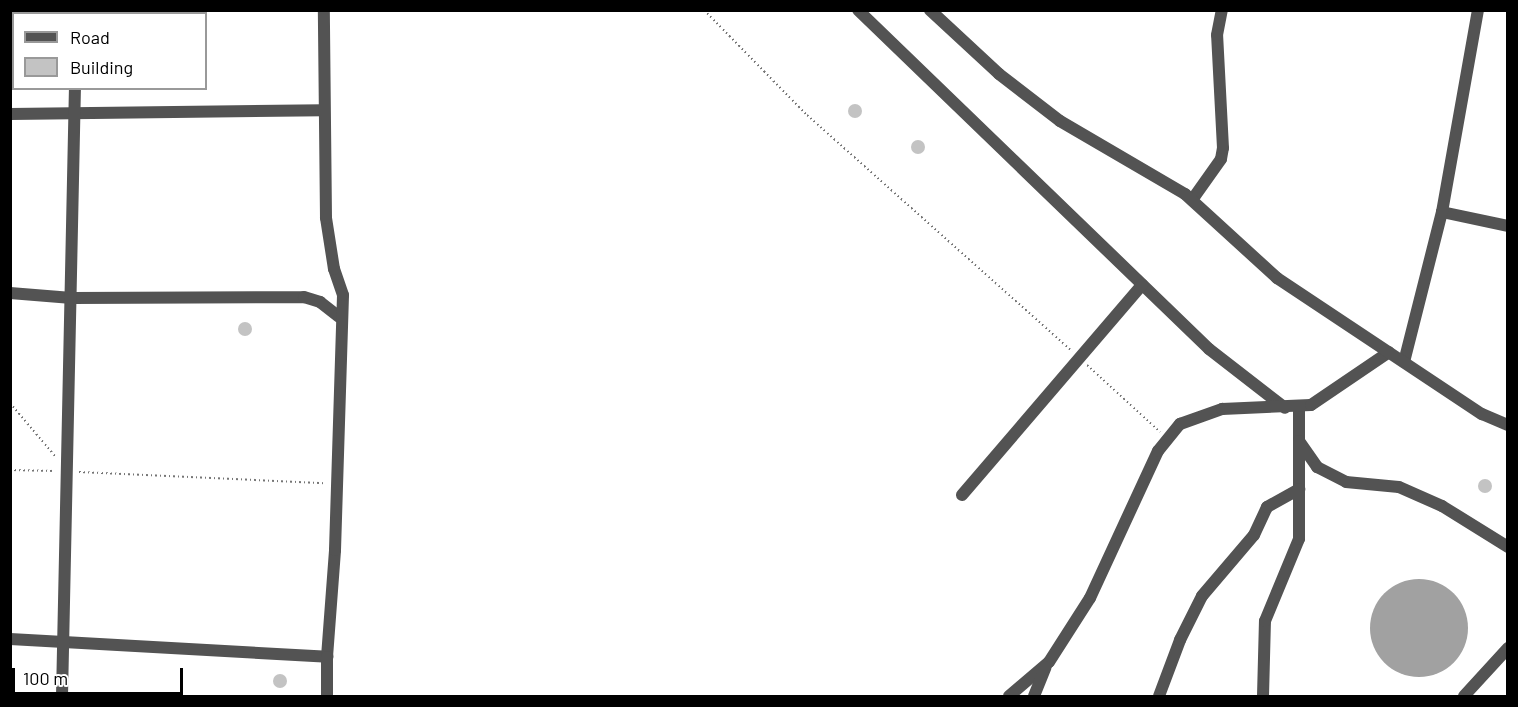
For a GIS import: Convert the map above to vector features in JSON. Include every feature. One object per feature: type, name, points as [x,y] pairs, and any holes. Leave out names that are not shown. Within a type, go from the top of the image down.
[{"type":"street","points":[[324,10],[323,110],[327,218],[334,269],[343,295],[339,317],[342,376],[327,657],[327,696]]},
{"type":"street","points":[[858,10],[1209,349],[1285,408]]},
{"type":"street","points":[[930,10],[1034,103],[1192,200],[1277,279],[1482,414],[1508,425]]},
{"type":"street","points":[[1192,200],[1221,159],[1223,148],[1217,51],[1222,10]]},
{"type":"street","points":[[1404,362],[1442,212],[1478,10]]},
{"type":"street","points":[[62,696],[69,471],[75,90]]},
{"type":"street","points":[[10,114],[74,115],[323,110]]},
{"type":"street","points":[[1442,212],[1508,226]]},
{"type":"street","points":[[962,495],[1142,285]]},
{"type":"street","points":[[10,293],[72,298],[304,297],[320,302],[339,317]]},
{"type":"street","points":[[1034,696],[1049,662],[1090,598],[1167,438],[1180,424],[1206,412],[1299,408],[1324,398],[1348,377],[1389,352]]},
{"type":"street","points":[[1263,696],[1265,621],[1299,539],[1299,408]]},
{"type":"street","points":[[1299,441],[1312,462],[1338,479],[1399,487],[1442,506],[1508,547]]},
{"type":"street","points":[[1159,696],[1180,640],[1202,596],[1254,535],[1267,507],[1299,489]]},
{"type":"street","points":[[10,639],[327,657]]},
{"type":"street","points":[[1464,696],[1508,648]]},
{"type":"street","points":[[1009,696],[1049,662]]},
{"type":"path","points":[[704,10],[807,115],[1167,438]]},
{"type":"path","points":[[10,403],[69,471]]},
{"type":"path","points":[[10,470],[337,484]]},
{"type":"shaded area","points":[[1419,579],[1438,583],[1453,594],[1464,609],[1468,628],[1464,647],[1453,662],[1438,673],[1419,677],[1400,673],[1385,662],[1374,647],[1370,628],[1374,609],[1385,594],[1400,583]]},
{"type":"building","points":[[855,104],[860,106],[862,111],[860,116],[855,118],[850,116],[848,111],[850,106]]},
{"type":"building","points":[[918,140],[923,142],[925,147],[923,152],[918,154],[913,152],[911,147],[913,142]]},
{"type":"building","points":[[245,322],[250,324],[252,329],[250,334],[245,336],[240,334],[238,329],[240,324]]},
{"type":"building","points":[[1485,479],[1490,481],[1492,486],[1490,491],[1485,493],[1480,491],[1478,486],[1480,481]]},
{"type":"building","points":[[280,674],[285,676],[287,681],[285,686],[280,688],[275,686],[273,681],[275,676]]}]
